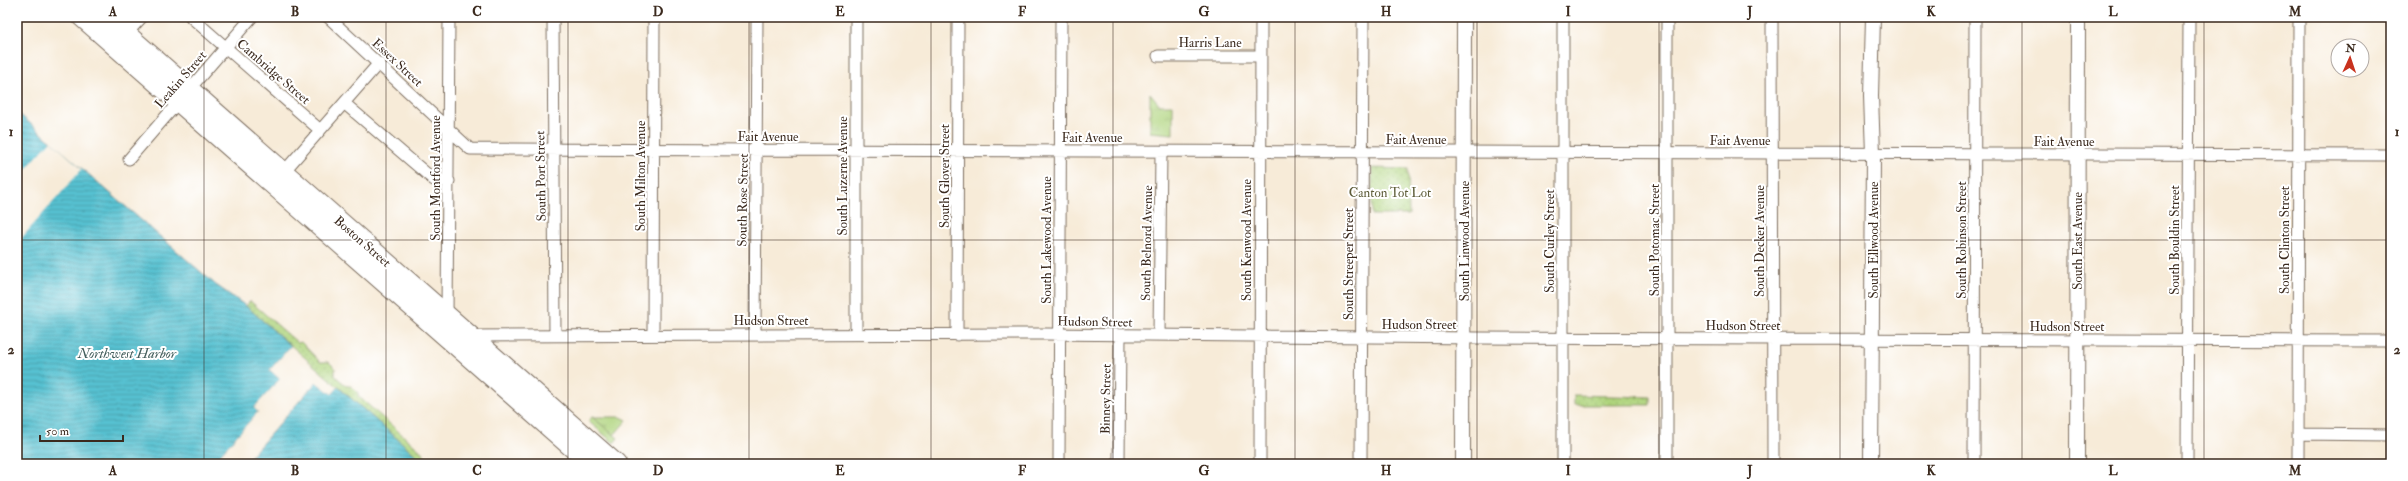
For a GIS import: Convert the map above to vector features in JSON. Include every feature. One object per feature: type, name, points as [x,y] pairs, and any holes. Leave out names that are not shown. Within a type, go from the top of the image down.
[{"type":"main road","name":"Boston Street","points":[[81,17],[272,185],[304,220],[447,339],[590,464]]},
{"type":"main road","name":"Boston Street","points":[[108,17],[617,464]]},
{"type":"street","points":[[127,33],[142,17]]},
{"type":"street","name":"Cambridge Street","points":[[191,17],[320,130]]},
{"type":"street","name":"Leakin Street","points":[[129,159],[252,17]]},
{"type":"street","name":"Essex Street","points":[[328,17],[449,128]]},
{"type":"street","name":"South Montford Avenue","points":[[447,339],[449,17]]},
{"type":"street","name":"South Port Street","points":[[553,17],[555,334]]},
{"type":"street","name":"South Milton Avenue","points":[[653,334],[654,17]]},
{"type":"street","name":"South Rose Street","points":[[755,334],[757,17]]},
{"type":"street","name":"South Luzerne Avenue","points":[[856,17],[856,333]]},
{"type":"street","name":"South Glover Street","points":[[957,335],[958,17]]},
{"type":"street","name":"South Lakewood Avenue","points":[[1060,464],[1061,17]]},
{"type":"street","name":"South Kenwood Avenue","points":[[1260,464],[1261,17]]},
{"type":"street","name":"South Streeper Street","points":[[1361,464],[1363,17]]},
{"type":"street","name":"South Linwood Avenue","points":[[1463,464],[1464,17]]},
{"type":"street","name":"South Curley Street","points":[[1563,17],[1564,464]]},
{"type":"street","name":"South Potomac Street","points":[[1667,17],[1667,464]]},
{"type":"street","name":"South Decker Avenue","points":[[1772,17],[1773,464]]},
{"type":"street","name":"South Ellwood Avenue","points":[[1871,464],[1873,154],[1871,96],[1873,17]]},
{"type":"street","name":"South Robinson Street","points":[[1974,464],[1975,17]]},
{"type":"street","name":"South East Avenue","points":[[2077,464],[2078,17]]},
{"type":"street","name":"South Bouldin Street","points":[[2188,464],[2189,17]]},
{"type":"street","name":"South Clinton Street","points":[[2298,464],[2299,17]]},
{"type":"street","name":"Harris Lane","points":[[1158,56],[1261,56]]},
{"type":"street","points":[[272,185],[379,63]]},
{"type":"street","points":[[344,103],[434,180],[449,181]]},
{"type":"street","name":"Fait Avenue","points":[[449,128],[470,149],[2391,155]]},
{"type":"street","name":"South Belnord Avenue","points":[[1159,336],[1161,152]]},
{"type":"street","name":"Hudson Street","points":[[447,339],[471,336],[555,334],[856,333],[1463,338],[2391,341]]},
{"type":"street","name":"Binney Street","points":[[1118,464],[1120,335]]},
{"type":"street","points":[[2298,434],[2391,435]]},
{"type":"green space","points":[[1150,93],[1160,105],[1173,105],[1173,134],[1150,132]]},
{"type":"green space","name":"Canton Tot Lot","points":[[1372,168],[1408,169],[1409,215],[1372,215]]},
{"type":"green space","points":[[250,301],[298,343],[301,342],[320,362],[329,362],[335,368],[335,376],[347,386],[351,386],[358,393],[358,396],[423,453],[429,464],[421,464],[419,458],[246,306]]},
{"type":"green space","points":[[1574,395],[1650,397],[1650,405],[1574,405]]},
{"type":"green space","points":[[592,417],[621,417],[627,420],[614,435]]},
{"type":"green space","points":[[592,417],[618,438],[614,443],[588,421]]},
{"type":"water","name":"Northwest Harbor","points":[[17,112],[216,285],[246,306],[291,346],[270,370],[280,379],[254,408],[258,412],[220,455],[230,464],[17,464]]},
{"type":"water","points":[[316,382],[332,394],[338,387],[419,458],[421,464],[244,464]]},
{"type":"pier","points":[[51,141],[82,169],[17,243],[17,179]]},
{"type":"pier","points":[[291,346],[292,347],[273,370],[282,380],[257,408],[260,413],[223,455],[232,464],[230,464],[220,455],[258,412],[254,408],[280,379],[270,370]]},
{"type":"pier","points":[[315,380],[332,391],[337,386],[338,387],[332,394],[316,382],[242,464]]}]
